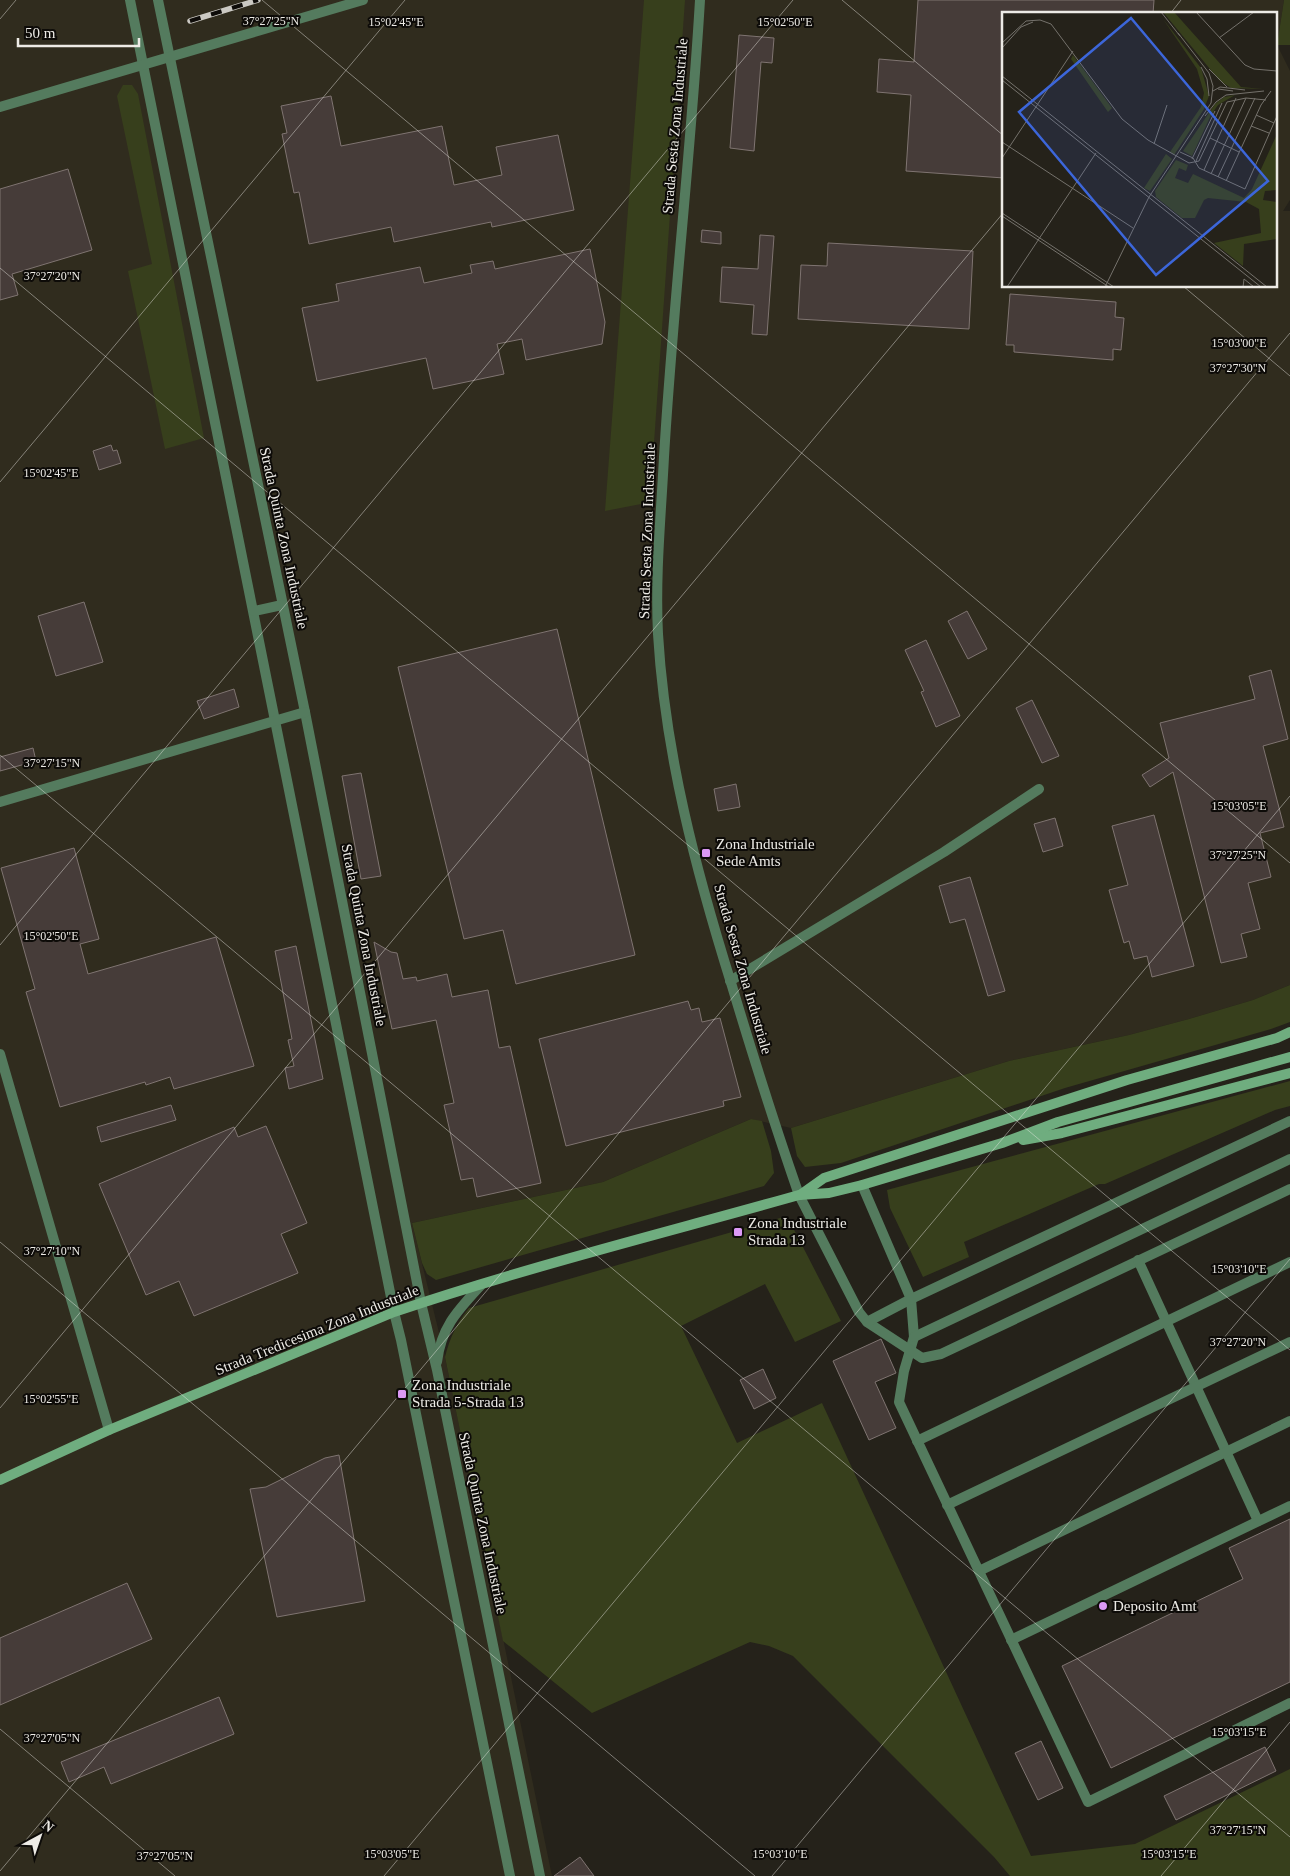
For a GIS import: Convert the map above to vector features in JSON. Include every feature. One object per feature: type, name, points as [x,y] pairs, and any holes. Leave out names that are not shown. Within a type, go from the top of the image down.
[{"type":"main road","points":[[799,1195],[824,1178],[1127,1080],[1277,1038],[1290,1032]]},
{"type":"main road","points":[[799,1195],[828,1193],[862,1185],[1002,1143],[1058,1122],[1290,1057]]},
{"type":"main road","points":[[1002,1143],[1062,1133],[1290,1073]]},
{"type":"main road","name":"Strada Tredicesima Zona Industriale","points":[[0,1480],[110,1430],[394,1312],[481,1285],[799,1195]]},
{"type":"street","points":[[130,0],[394,1312],[510,1876]]},
{"type":"street","name":"Strada Quinta Zona Industriale","points":[[158,0],[305,712],[421,1303],[437,1370],[540,1876]]},
{"type":"street","points":[[0,107],[363,0]]},
{"type":"street","name":"Strada Sesta Zona Industriale","points":[[700,0],[669,376],[657,583],[658,634],[665,712],[681,801],[713,925],[770,1112],[799,1195],[859,1312],[867,1322]]},
{"type":"street","points":[[254,611],[282,605]]},
{"type":"street","points":[[0,802],[305,712]]},
{"type":"street","points":[[730,981],[944,852],[1039,789]]},
{"type":"street","points":[[0,1054],[110,1430]]},
{"type":"street","points":[[1290,1121],[911,1299],[867,1322],[910,1352],[922,1358],[941,1354],[1290,1189]]},
{"type":"street","points":[[914,1337],[1290,1158]]},
{"type":"street","points":[[862,1185],[911,1299],[914,1337],[904,1371],[898,1402],[1088,1802],[1290,1703]]},
{"type":"street","points":[[1138,1260],[1258,1521]]},
{"type":"street","points":[[917,1441],[1290,1262]]},
{"type":"street","points":[[437,1370],[443,1333],[459,1308],[481,1285]]},
{"type":"street","points":[[947,1505],[1290,1342]]},
{"type":"street","points":[[979,1572],[1290,1421]]},
{"type":"street","points":[[1011,1640],[1290,1506]]},
{"type":"shaded area","points":[[0,0],[1284,0],[1278,39],[1278,12],[1002,12],[1002,288],[1278,288],[1278,47],[1290,71],[1290,200],[1283,211],[1290,211],[1290,985],[1253,1000],[1189,1019],[1129,1035],[1009,1061],[791,1128],[751,1119],[603,1182],[412,1223],[445,1357],[552,1876],[0,1876]]},
{"type":"green space","points":[[644,0],[685,0],[650,500],[641,504],[605,511]]},
{"type":"green space","points":[[1284,0],[1290,0],[1290,45],[1278,45]]},
{"type":"green space","points":[[123,85],[132,85],[138,94],[204,438],[165,449],[128,271],[152,264],[117,96]]},
{"type":"green space","points":[[1290,985],[1290,1022],[1271,1029],[1065,1088],[841,1163],[805,1167],[797,1156],[791,1128],[1009,1061],[1129,1035],[1189,1019],[1253,1000]]},
{"type":"green space","points":[[1290,1081],[1290,1106],[1275,1110],[1105,1184],[1099,1184],[964,1242],[969,1257],[923,1277],[890,1208],[887,1190]]},
{"type":"green space","points":[[751,1119],[762,1121],[771,1151],[774,1173],[764,1186],[436,1280],[427,1274],[422,1263],[412,1223],[603,1182]]},
{"type":"green space","points":[[787,1216],[841,1321],[795,1342],[765,1284],[681,1326],[737,1443],[822,1403],[1031,1856],[1135,1844],[1290,1769],[1290,1876],[1010,1876],[994,1857],[793,1656],[769,1646],[750,1642],[592,1713],[503,1641],[445,1357],[451,1337],[460,1320],[469,1308]]},
{"type":"building","points":[[918,0],[1154,0],[1153,12],[1002,12],[1002,178],[906,171],[911,95],[877,92],[879,59],[914,62]]},
{"type":"building","points":[[739,35],[774,38],[772,63],[761,62],[754,151],[730,148]]},
{"type":"building","points":[[331,96],[341,146],[442,126],[454,185],[502,175],[496,147],[558,135],[574,210],[492,227],[491,222],[394,242],[391,227],[309,244],[299,192],[294,193],[282,134],[287,133],[281,106]]},
{"type":"building","points":[[68,169],[92,250],[12,274],[18,295],[0,300],[0,189]]},
{"type":"building","points":[[702,230],[721,232],[721,244],[701,242]]},
{"type":"building","points":[[760,235],[774,236],[767,335],[752,334],[754,305],[720,302],[722,267],[758,269]]},
{"type":"building","points":[[828,243],[973,251],[969,329],[798,319],[801,265],[827,266]]},
{"type":"building","points":[[590,249],[605,322],[602,344],[526,360],[522,339],[497,344],[504,374],[433,389],[426,358],[317,381],[302,308],[339,301],[336,284],[420,267],[424,283],[472,273],[470,265],[493,261],[495,269]]},
{"type":"building","points":[[1010,294],[1116,302],[1115,317],[1124,318],[1121,350],[1113,349],[1113,360],[1014,352],[1014,345],[1006,345]]},
{"type":"building","points":[[111,445],[113,451],[117,450],[121,463],[99,470],[93,451]]},
{"type":"building","points":[[84,602],[103,662],[56,676],[38,616]]},
{"type":"building","points":[[967,611],[987,649],[968,659],[948,621]]},
{"type":"building","points":[[557,629],[635,955],[516,984],[503,930],[464,939],[398,667]]},
{"type":"building","points":[[926,640],[960,716],[936,727],[921,692],[924,691],[905,650]]},
{"type":"building","points":[[1271,670],[1288,739],[1263,746],[1284,827],[1260,833],[1271,877],[1248,883],[1260,929],[1241,934],[1247,957],[1221,963],[1173,772],[1150,787],[1142,775],[1169,758],[1160,723],[1255,699],[1249,676]]},
{"type":"building","points":[[234,689],[239,707],[204,719],[197,701]]},
{"type":"building","points":[[1032,700],[1059,756],[1042,763],[1016,708]]},
{"type":"building","points":[[33,748],[36,761],[0,771],[0,757]]},
{"type":"building","points":[[361,773],[381,876],[361,879],[342,776]]},
{"type":"building","points":[[736,784],[740,807],[718,811],[714,789]]},
{"type":"building","points":[[1154,815],[1194,966],[1152,977],[1147,956],[1134,959],[1129,941],[1124,943],[1109,890],[1128,885],[1112,826]]},
{"type":"building","points":[[1055,818],[1063,846],[1043,852],[1034,824]]},
{"type":"building","points":[[74,848],[99,939],[80,944],[88,974],[216,937],[254,1066],[174,1089],[170,1077],[146,1085],[145,1082],[60,1107],[26,992],[35,989],[1,868]]},
{"type":"building","points":[[970,877],[1005,991],[988,996],[965,919],[950,923],[939,886]]},
{"type":"building","points":[[374,942],[391,952],[397,953],[403,979],[416,977],[417,981],[447,974],[452,997],[488,990],[499,1048],[510,1046],[541,1183],[477,1197],[473,1178],[461,1180],[444,1105],[454,1103],[436,1020],[392,1029]]},
{"type":"building","points":[[296,946],[323,1079],[289,1089],[285,1068],[294,1066],[288,1040],[292,1039],[275,951]]},
{"type":"building","points":[[688,1001],[691,1010],[699,1008],[702,1022],[720,1018],[741,1097],[723,1101],[724,1106],[566,1146],[539,1039]]},
{"type":"building","points":[[171,1105],[176,1120],[101,1142],[97,1127]]},
{"type":"building","points":[[266,1126],[307,1223],[281,1234],[298,1273],[194,1316],[179,1281],[146,1295],[99,1184],[234,1127],[238,1137]]},
{"type":"building","points":[[881,1339],[896,1373],[875,1382],[896,1428],[869,1440],[833,1361]]},
{"type":"building","points":[[763,1369],[776,1398],[754,1409],[740,1380]]},
{"type":"building","points":[[339,1455],[365,1601],[277,1617],[250,1489],[266,1487],[325,1458]]},
{"type":"building","points":[[1290,1519],[1290,1682],[1111,1768],[1062,1666],[1243,1579],[1229,1548]]},
{"type":"building","points":[[127,1583],[152,1639],[0,1705],[0,1638]]},
{"type":"building","points":[[219,1697],[234,1734],[111,1784],[104,1767],[69,1782],[61,1762]]},
{"type":"building","points":[[1041,1741],[1063,1788],[1038,1800],[1015,1753]]},
{"type":"building","points":[[1265,1747],[1276,1771],[1176,1820],[1164,1796]]},
{"type":"building","points":[[580,1857],[594,1876],[554,1876]]},
{"type":"railway","points":[[190,21],[258,0]]},
{"type":"place","name":"Zona Industriale Sede Amts","points":[[706,853]]},
{"type":"place","name":"Zona Industriale Strada 13","points":[[738,1232]]},
{"type":"place","name":"Zona Industriale Strada 5-Strada 13","points":[[402,1394]]},
{"type":"place","name":"Deposito Amt","points":[[1103,1606]]}]
